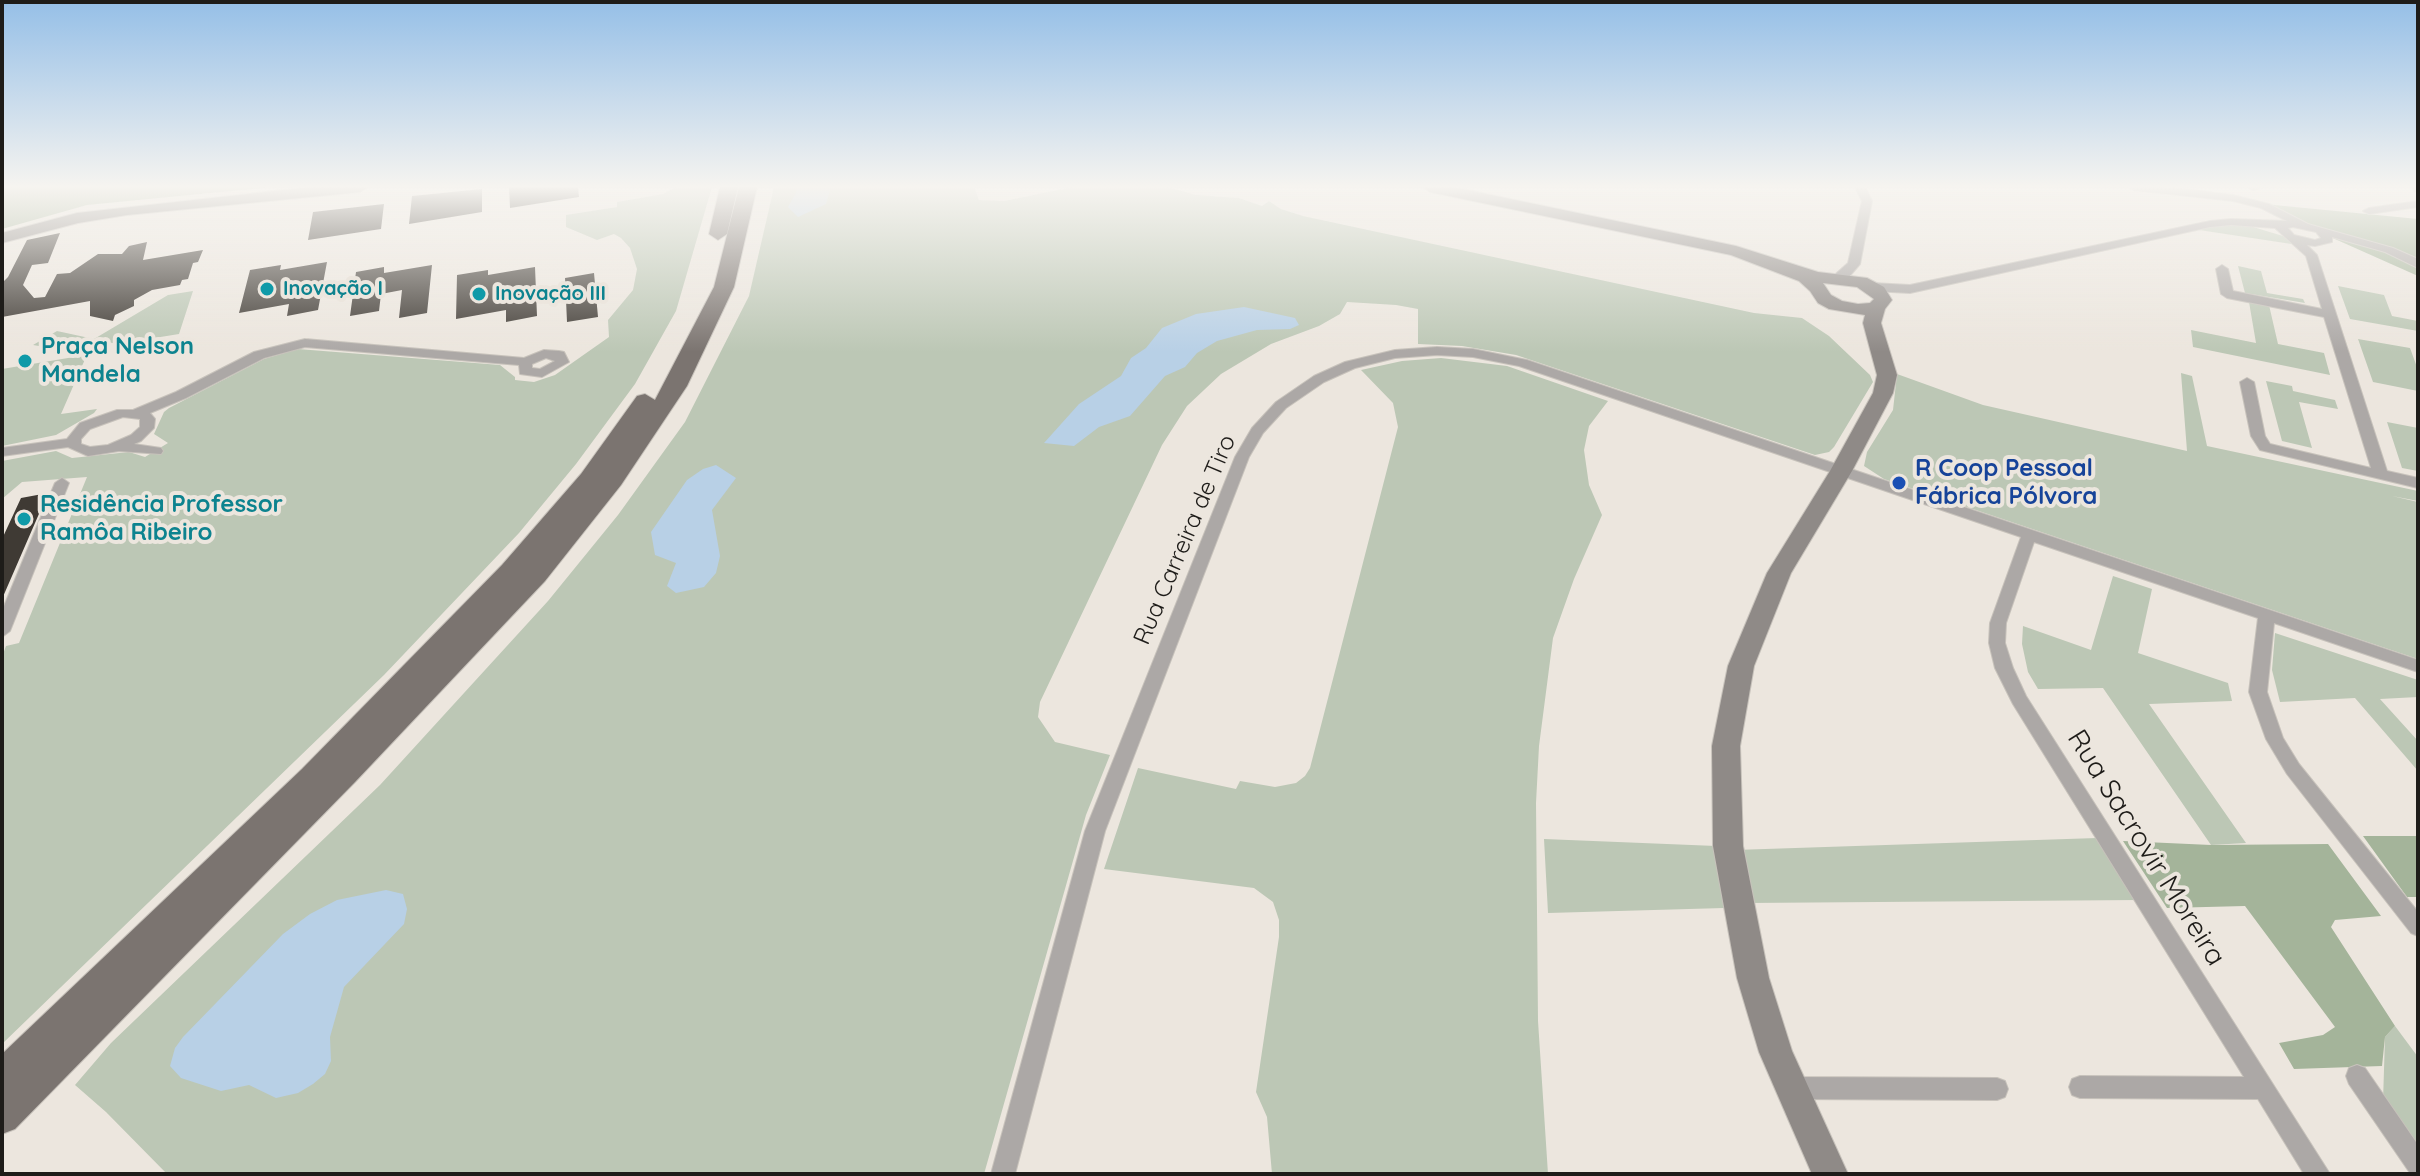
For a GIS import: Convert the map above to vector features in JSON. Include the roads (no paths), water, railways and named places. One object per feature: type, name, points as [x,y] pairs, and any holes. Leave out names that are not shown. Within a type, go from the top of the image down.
[{"type":"main road","points":[[2,1079],[313,777],[511,571],[589,479],[654,388],[706,288],[717,242]]},
{"type":"main road","points":[[2,1116],[387,730],[536,575],[603,492],[676,386],[724,287],[735,242]]},
{"type":"street","points":[[1699,242],[1805,277],[1910,289],[2133,242]]},
{"type":"street","points":[[1830,1174],[1790,1088],[1761,1005],[1733,877],[1726,817],[1726,746],[1741,666],[1764,606],[1779,573],[1841,471],[1885,384],[1885,364],[1872,331],[1843,308],[1824,299],[1829,282],[1844,275],[1854,264],[1859,242]]},
{"type":"street","points":[[2297,242],[2311,255],[2381,475]]},
{"type":"street","points":[[2311,255],[2319,242]]},
{"type":"street","points":[[2350,242],[2366,244],[2418,264]]},
{"type":"street","points":[[1843,308],[1865,310],[2041,263]]},
{"type":"street","points":[[1854,264],[1870,286],[1882,296],[1872,331]]},
{"type":"street","points":[[2222,269],[2227,294],[2329,314]]},
{"type":"street","points":[[2,452],[75,438],[109,416],[143,416],[259,355],[305,343],[526,362]]},
{"type":"street","name":"Rua Carreira de Tiro","points":[[1003,1174],[1095,831],[1242,457],[1257,431],[1281,405],[1319,379],[1364,361],[1413,352],[1473,353],[1522,363],[2418,666]]},
{"type":"street","points":[[2247,382],[2258,436],[2265,447],[2418,483]]},
{"type":"street","points":[[75,438],[77,449],[88,452],[149,444],[149,423],[143,416]]},
{"type":"street","points":[[2,631],[62,483]]},
{"type":"street","name":"Rua Sacrovir Moreira","points":[[2029,535],[1998,623],[1997,643],[2004,668],[2023,707],[2318,1174]]},
{"type":"street","points":[[2267,615],[2258,692],[2275,739],[2293,769],[2418,927]]},
{"type":"street","points":[[2357,1076],[2418,1165]]},
{"type":"street","points":[[2080,1087],[2264,1088]]},
{"type":"street","points":[[1790,1088],[1997,1089]]},
{"type":"water","points":[[1244,307],[1295,318],[1299,325],[1290,329],[1257,330],[1217,341],[1197,353],[1185,367],[1165,376],[1130,416],[1099,427],[1074,446],[1044,443],[1079,404],[1121,376],[1131,358],[1146,348],[1162,328],[1196,314]]},
{"type":"water","points":[[716,465],[736,478],[712,510],[720,556],[716,573],[704,587],[676,593],[667,586],[676,563],[655,555],[651,532],[687,480],[703,469]]},
{"type":"water","points":[[386,890],[403,894],[407,909],[404,924],[344,987],[330,1037],[331,1061],[325,1074],[313,1084],[298,1093],[276,1098],[249,1085],[221,1091],[181,1078],[170,1066],[175,1048],[183,1037],[283,934],[310,914],[337,900]]},
{"type":"place","name":"Inovação I","points":[[267,289]]},
{"type":"place","name":"Inovação III","points":[[479,294]]},
{"type":"place","name":"Praça Nelson Mandela","points":[[25,361]]},
{"type":"place","name":"R Coop Pessoal Fábrica Pólvora","points":[[1899,483]]},
{"type":"place","name":"Residência Professor Ramôa Ribeiro","points":[[24,519]]}]
